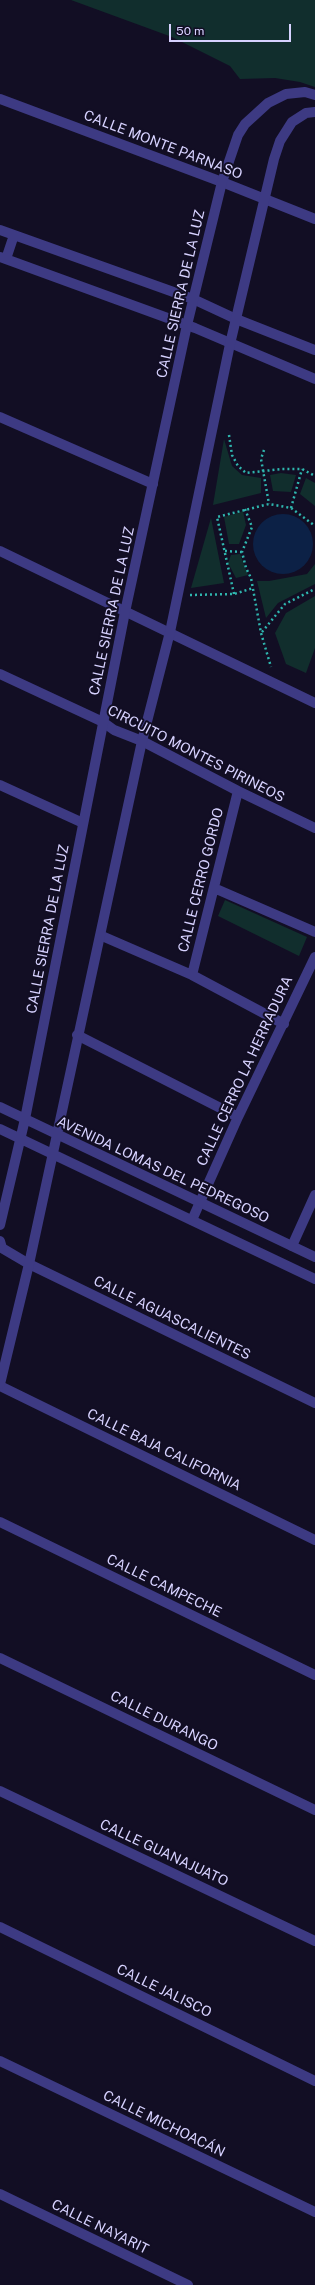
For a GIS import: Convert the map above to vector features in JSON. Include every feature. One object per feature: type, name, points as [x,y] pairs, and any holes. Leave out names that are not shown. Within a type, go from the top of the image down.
[{"type":"street","name":"CALLE SIERRA DE LA LUZ","points":[[0,1225],[25,1119],[125,612],[153,484],[191,327],[193,299],[222,182],[238,135],[245,124],[268,103],[286,94],[305,92],[315,94]]},
{"type":"street","name":"CALLE MONTE PARNASO","points":[[0,99],[222,182],[315,219]]},
{"type":"street","points":[[0,1385],[29,1264],[53,1154],[54,1133],[102,936],[138,740],[165,630],[177,595],[230,344],[232,317],[261,197],[280,141],[292,122],[306,113],[315,112]]},
{"type":"street","points":[[0,230],[193,299],[232,317],[315,350]]},
{"type":"street","points":[[14,235],[3,258],[191,327],[315,379]]},
{"type":"street","points":[[0,417],[153,484]]},
{"type":"street","points":[[0,551],[315,704]]},
{"type":"street","name":"CIRCUITO MONTES PIRINEOS","points":[[0,674],[103,722],[114,730],[138,740],[315,828]]},
{"type":"street","points":[[0,785],[83,823]]},
{"type":"street","name":"CALLE CERRO GORDO","points":[[192,975],[238,791]]},
{"type":"street","points":[[214,888],[315,932]]},
{"type":"street","points":[[102,936],[192,975],[284,1024]]},
{"type":"street","name":"CALLE CERRO LA HERRADURA","points":[[192,1220],[238,1117],[315,957]]},
{"type":"street","points":[[77,1035],[238,1117]]},
{"type":"street","name":"AVENIDA LOMAS DEL PEDREGOSO","points":[[0,1107],[315,1257]]},
{"type":"street","points":[[0,1129],[315,1280]]},
{"type":"street","points":[[292,1246],[315,1195]]},
{"type":"street","name":"CALLE AGUASCALIENTES","points":[[1,1244],[29,1264],[315,1403]]},
{"type":"street","name":"CALLE BAJA CALIFORNIA","points":[[0,1385],[315,1540]]},
{"type":"street","name":"CALLE CAMPECHE","points":[[0,1522],[315,1675]]},
{"type":"street","name":"CALLE DURANGO","points":[[0,1658],[315,1810]]},
{"type":"street","name":"CALLE GUANAJUATO","points":[[0,1791],[315,1941]]},
{"type":"street","name":"CALLE JALISCO","points":[[0,1927],[315,2081]]},
{"type":"street","name":"CALLE MICHOACÁN","points":[[0,2061],[315,2212]]},
{"type":"street","name":"CALLE NAYARIT","points":[[0,2194],[188,2285]]},
{"type":"path","points":[[229,435],[232,455],[238,466],[246,473],[282,469],[302,469],[315,476]]},
{"type":"path","points":[[264,450],[261,459],[269,504]]},
{"type":"path","points":[[291,508],[302,469]]},
{"type":"path","points":[[234,594],[217,517],[269,504],[291,508],[315,525]]},
{"type":"path","points":[[245,509],[252,527],[242,552],[253,588],[262,633],[274,673]]},
{"type":"path","points":[[225,551],[242,552]]},
{"type":"path","points":[[177,595],[234,594],[253,588]]},
{"type":"path","points":[[262,633],[285,604],[315,589]]},
{"type":"green space","points":[[71,0],[315,0],[315,87],[300,82],[275,78],[240,79],[230,66],[172,37]]},
{"type":"green space","points":[[224,439],[232,466],[242,475],[261,478],[261,493],[213,505]]},
{"type":"green space","points":[[281,473],[296,475],[291,492],[273,491],[270,475]]},
{"type":"green space","points":[[306,478],[315,483],[315,506],[300,494]]},
{"type":"green space","points":[[243,511],[246,525],[239,544],[229,544],[224,517]]},
{"type":"green space","points":[[211,518],[224,583],[191,588]]},
{"type":"green space","points":[[240,554],[248,575],[236,578],[228,563],[231,555]]},
{"type":"green space","points":[[315,564],[315,584],[278,603],[266,618],[257,581],[269,581],[307,574]]},
{"type":"green space","points":[[315,596],[315,648],[306,673],[286,664],[275,633],[286,613]]},
{"type":"green space","points":[[225,900],[307,937],[299,956],[218,916]]},
{"type":"water","points":[[283,514],[299,519],[304,523],[308,528],[313,544],[308,560],[304,565],[299,569],[283,574],[267,569],[262,565],[258,560],[253,544],[258,528],[262,523],[267,519]]}]
